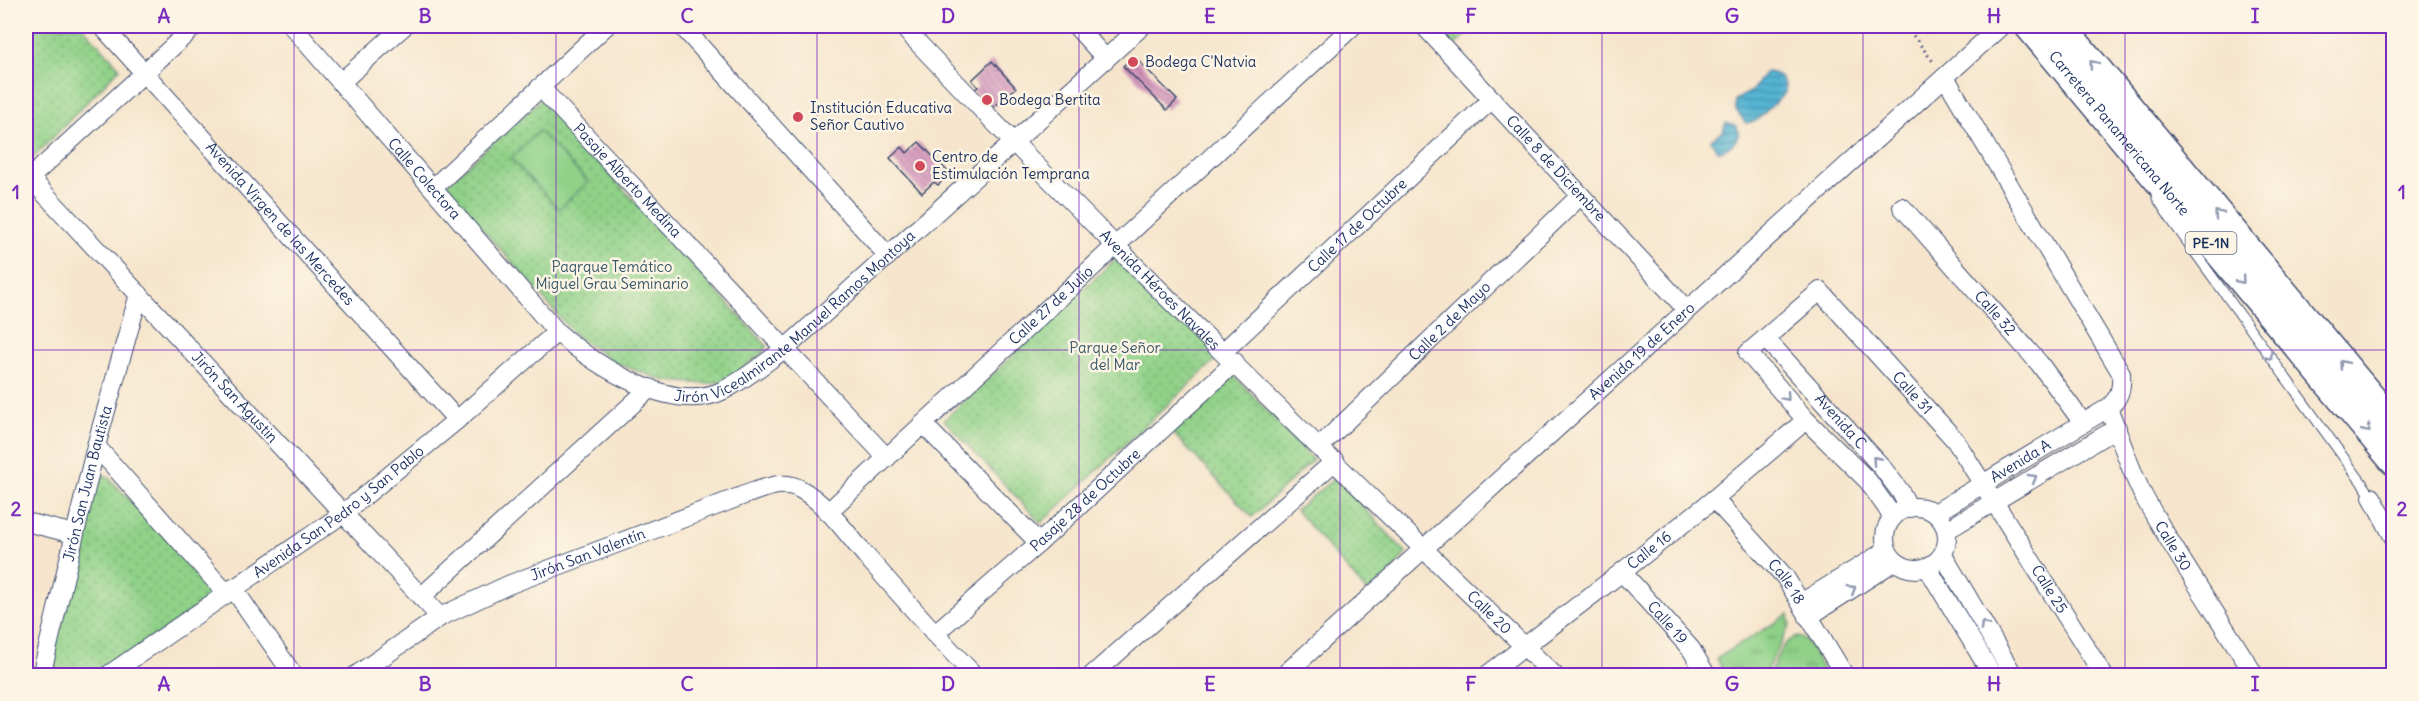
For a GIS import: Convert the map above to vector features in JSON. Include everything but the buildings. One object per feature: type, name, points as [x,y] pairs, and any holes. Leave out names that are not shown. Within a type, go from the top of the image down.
[{"type":"highway","name":"Carretera Panamericana Norte","points":[[2029,26],[2394,461]]},
{"type":"highway","name":"Carretera Panamericana Norte","points":[[2061,26],[2394,425]]},
{"type":"street","name":"Avenida Virgen de las Mercedes","points":[[102,26],[457,420]]},
{"type":"street","points":[[27,180],[195,26]]},
{"type":"street","name":"Calle Colectora","points":[[292,26],[557,332]]},
{"type":"street","points":[[341,82],[404,26]]},
{"type":"street","points":[[433,188],[606,26]]},
{"type":"street","points":[[682,26],[888,256]]},
{"type":"street","points":[[1076,26],[1106,58]]},
{"type":"street","name":"Jirón Vicealmirante Manuel Ramos Montoya","points":[[557,332],[580,352],[625,380],[673,395],[710,395],[724,390],[786,348],[1142,26]]},
{"type":"street","name":"Calle 27 de Julio","points":[[828,512],[1353,26]]},
{"type":"street","name":"Calle 8 de Diciembre","points":[[1424,26],[1687,310]]},
{"type":"street","name":"Avenida 19 de Enero","points":[[1283,675],[1430,555],[1687,310],[2001,26]]},
{"type":"street","name":"Avenida Héroes Navales","points":[[912,29],[1013,143],[1430,555]]},
{"type":"street","points":[[1945,77],[2121,373],[2122,386],[2118,400],[2108,408]]},
{"type":"street","name":"Pasaje Alberto Medina","points":[[540,87],[887,458]]},
{"type":"street","name":"Calle 17 de Octubre","points":[[1229,357],[1492,99]]},
{"type":"street","name":"Jirón San Agustin","points":[[27,180],[139,294],[440,617]]},
{"type":"street","name":"Calle 2 de Mayo","points":[[1320,446],[1580,196]]},
{"type":"street","name":"Calle 32","points":[[1902,207],[2039,363],[2083,423]]},
{"type":"street","name":"Calle 31","points":[[1766,339],[1820,291],[1944,426],[1995,501]]},
{"type":"street","name":"Jirón San Juan Bautista","points":[[41,675],[96,446],[139,294]]},
{"type":"street","name":"Avenida San Pedro y San Pablo","points":[[106,675],[344,513],[457,420],[557,332]]},
{"type":"street","name":"Avenida C","points":[[1893,517],[1868,482],[1806,420],[1748,353],[1766,339],[1881,466],[1900,491],[1909,508]]},
{"type":"street","name":"Pasaje 28 de Octubre","points":[[934,634],[1039,543],[1229,357]]},
{"type":"street","points":[[421,597],[650,388]]},
{"type":"street","name":"Avenida A","points":[[1935,513],[2108,408]]},
{"type":"street","name":"Calle 30","points":[[2108,408],[2128,464],[2145,498],[2255,675]]},
{"type":"street","name":"Calle 16","points":[[1486,675],[1714,499],[1806,420]]},
{"type":"street","points":[[923,424],[1039,543]]},
{"type":"street","name":"Avenida A","points":[[1947,530],[2117,428]]},
{"type":"street","points":[[96,446],[230,590],[294,675]]},
{"type":"street","points":[[1091,675],[1335,460]]},
{"type":"street","name":"Jirón San Valentín","points":[[355,675],[440,617],[508,585],[771,486],[789,485],[800,489],[828,512],[934,634],[975,675]]},
{"type":"street","points":[[2372,496],[2394,538]]},
{"type":"street","name":"Calle 18","points":[[1714,499],[1780,570],[1845,675]]},
{"type":"street","name":"Calle 25","points":[[1995,501],[2104,675]]},
{"type":"street","points":[[1909,508],[1927,509],[1935,513],[1947,530],[1948,538],[1943,555],[1927,567],[1911,569],[1891,556],[1885,533],[1893,517],[1909,508]]},
{"type":"street","points":[[26,522],[74,534]]},
{"type":"street","name":"Calle 20","points":[[1430,555],[1556,675]]},
{"type":"street","points":[[1943,555],[2014,675]]},
{"type":"street","points":[[1804,610],[1891,556]]},
{"type":"street","points":[[1927,567],[1993,675]]},
{"type":"street","name":"Calle 19","points":[[1622,572],[1691,649],[1707,675]]},
{"type":"lane","points":[[2106,117],[2148,183]]},
{"type":"lane","points":[[2154,193],[2394,526]]},
{"type":"path","points":[[1906,26],[1945,77]]},
{"type":"green space","points":[[26,26],[82,26],[120,68],[36,155],[26,162]]},
{"type":"green space","points":[[1433,26],[1476,26],[1453,47]]},
{"type":"green space","name":"Paqrque Temático Miguel Grau Seminario","points":[[541,99],[767,346],[762,354],[725,381],[707,384],[666,381],[615,363],[576,336],[445,186]]},
{"type":"green space","points":[[539,131],[588,182],[559,209],[511,159]]},
{"type":"green space","name":"Parque Señor del Mar","points":[[1123,252],[1221,355],[1041,523],[944,420]]},
{"type":"green space","points":[[1234,375],[1313,460],[1252,517],[1172,432]]},
{"type":"green space","points":[[98,474],[107,476],[212,585],[215,590],[213,598],[97,675],[46,676]]},
{"type":"green space","points":[[1336,477],[1406,553],[1372,598],[1296,510]]},
{"type":"green space","points":[[1789,614],[1790,625],[1764,675],[1726,675],[1716,659]]},
{"type":"green space","points":[[1799,637],[1806,640],[1824,671],[1817,675],[1769,675],[1783,646]]},
{"type":"water","points":[[1767,72],[1780,78],[1785,93],[1756,121],[1746,123],[1736,110],[1735,100],[1752,91],[1763,74]]},
{"type":"water","points":[[1726,123],[1736,126],[1739,132],[1731,145],[1724,150],[1717,151],[1711,140],[1723,131]]},
{"type":"place","name":"Bodega C'Natvia","points":[[1133,62]]},
{"type":"place","name":"Bodega Bertita","points":[[987,100]]},
{"type":"place","name":"Institución Educativa Señor Cautivo","points":[[798,117]]},
{"type":"place","name":"Centro de Estimulación Temprana","points":[[920,166]]}]
